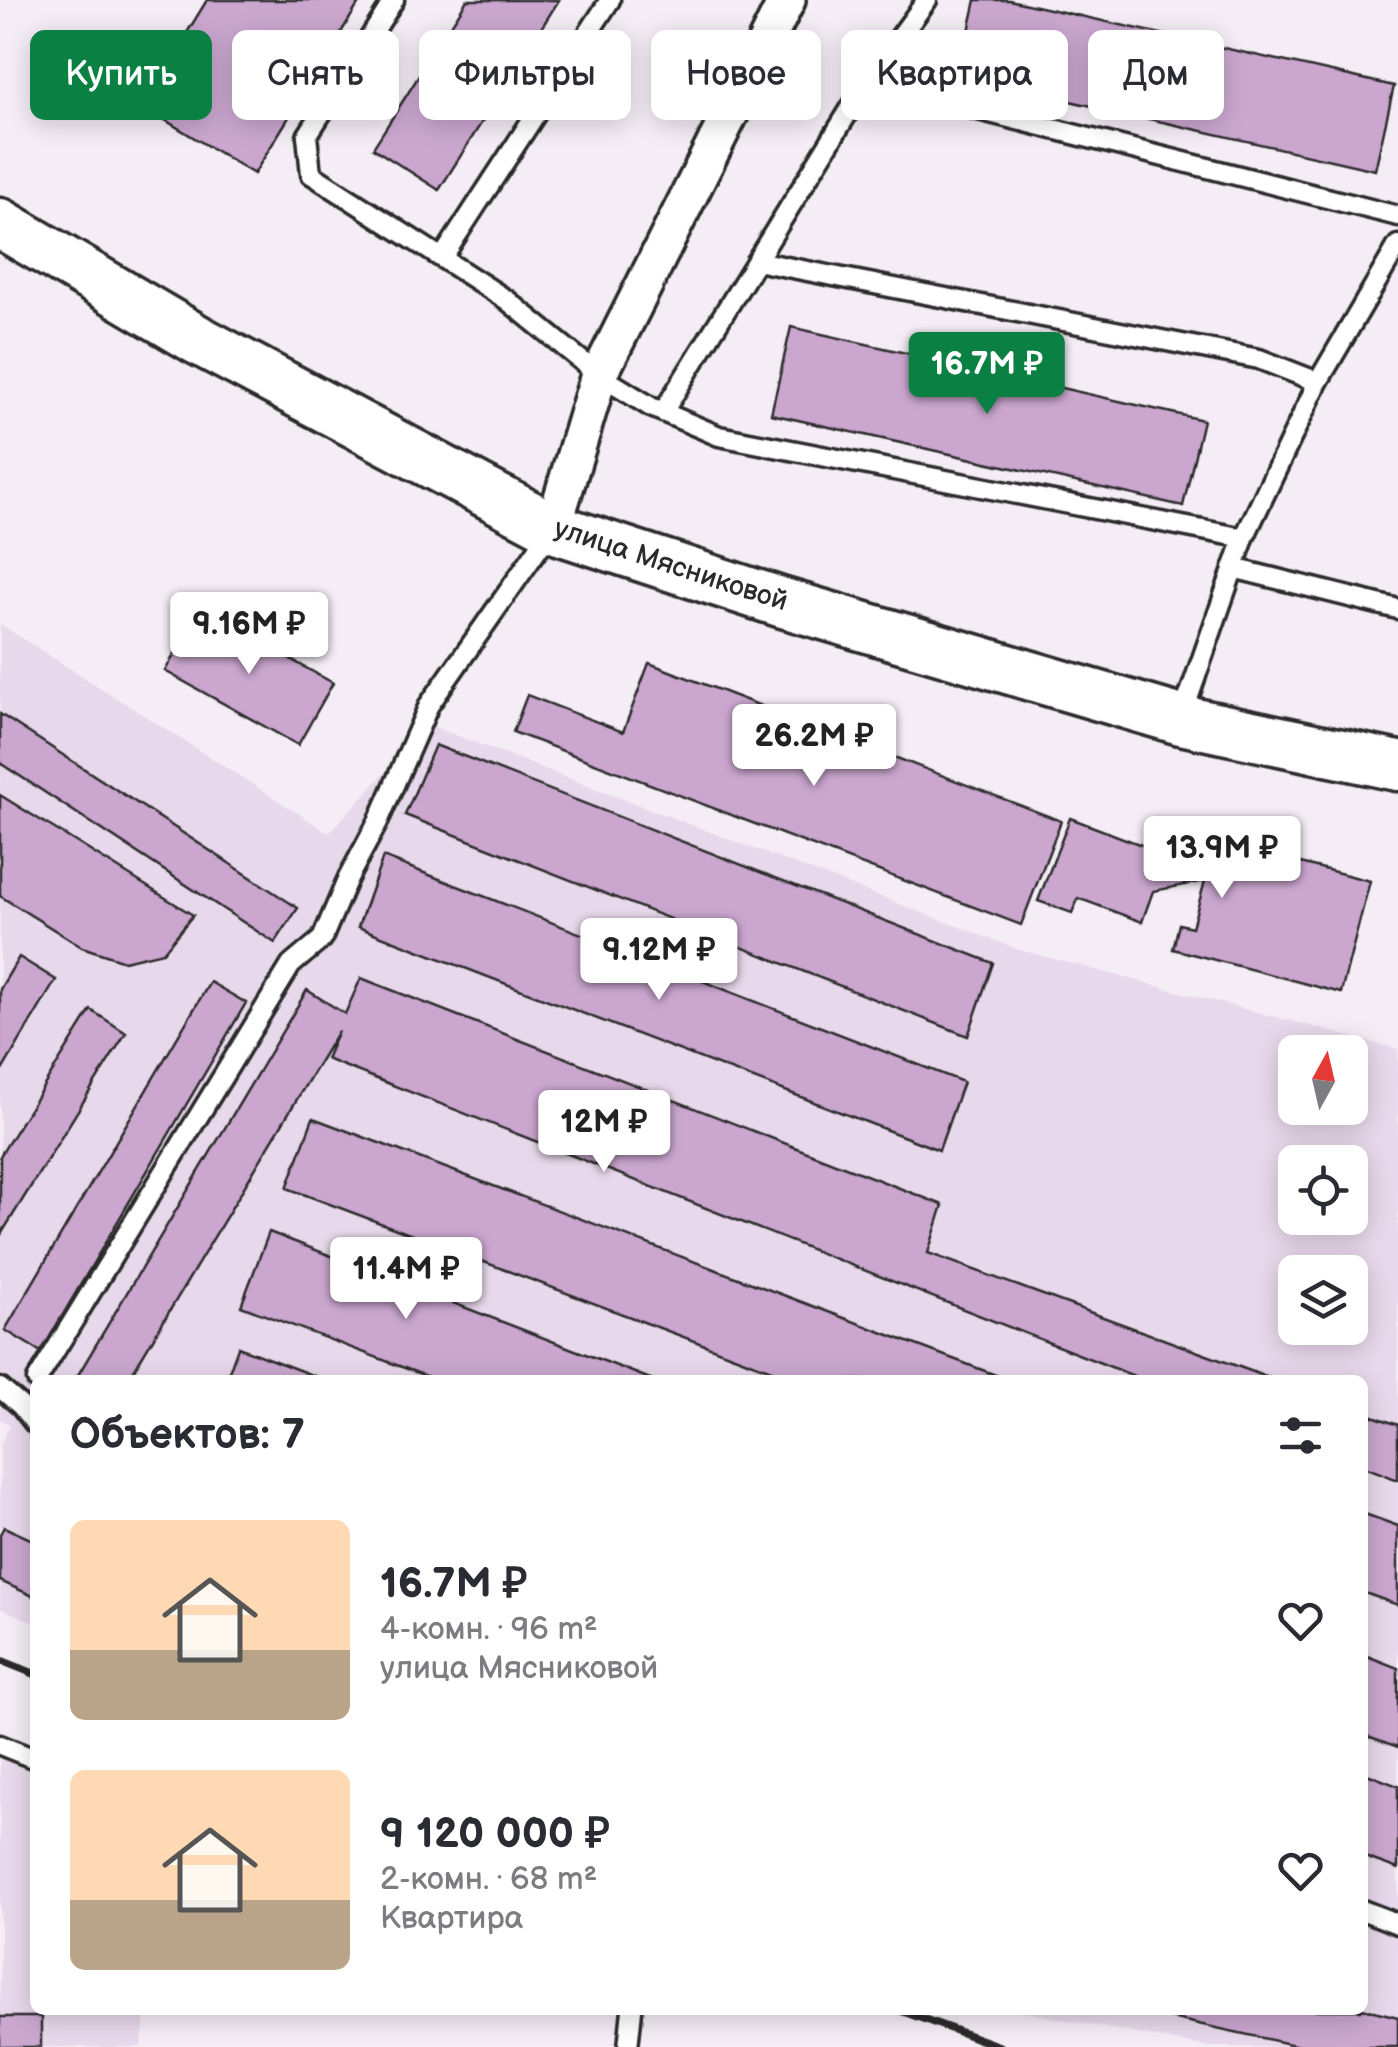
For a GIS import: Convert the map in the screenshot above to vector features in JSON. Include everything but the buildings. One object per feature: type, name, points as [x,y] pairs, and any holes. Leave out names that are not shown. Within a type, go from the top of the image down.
[{"type":"street","points":[[553,528],[598,374],[786,0]]},
{"type":"street","name":"улица Мясниковой","points":[[0,223],[198,340],[553,528],[780,602],[1181,720],[1398,766]]},
{"type":"lane","points":[[394,0],[307,136],[311,174],[508,300],[598,374],[663,412],[719,436],[1244,538]]},
{"type":"lane","points":[[442,258],[610,0]]},
{"type":"lane","points":[[905,30],[927,0]]},
{"type":"lane","points":[[663,412],[843,120]]},
{"type":"lane","points":[[1018,120],[1398,216]]},
{"type":"lane","points":[[1181,720],[1244,538],[1318,382],[1398,246]]},
{"type":"lane","points":[[756,261],[1259,358],[1318,382]]},
{"type":"lane","points":[[40,1375],[291,965],[322,939],[429,705],[553,528]]},
{"type":"lane","points":[[1233,568],[1398,608]]},
{"type":"lane","points":[[0,1388],[30,1418]]},
{"type":"lane","points":[[21,1406],[30,1391]]},
{"type":"lane","points":[[0,1746],[30,1757]]},
{"type":"lane","points":[[1368,1912],[1398,1924]]},
{"type":"lane","points":[[628,2047],[631,2015]]},
{"type":"shaded area","points":[[0,624],[329,833],[429,725],[1020,950],[1345,1035],[1278,1035],[1278,1125],[1368,1125],[1368,1041],[1398,1049],[1398,2047],[1207,2047],[1039,2015],[1368,2015],[1368,1375],[30,1375],[30,1621],[0,1608],[0,1445],[10,1425],[0,1419]]},
{"type":"shaded area","points":[[0,1743],[30,1754],[30,2015],[146,2015],[141,2047],[0,2047]]},
{"type":"railway","points":[[0,1660],[30,1672]]},
{"type":"railway","points":[[913,2015],[1001,2047]]}]
